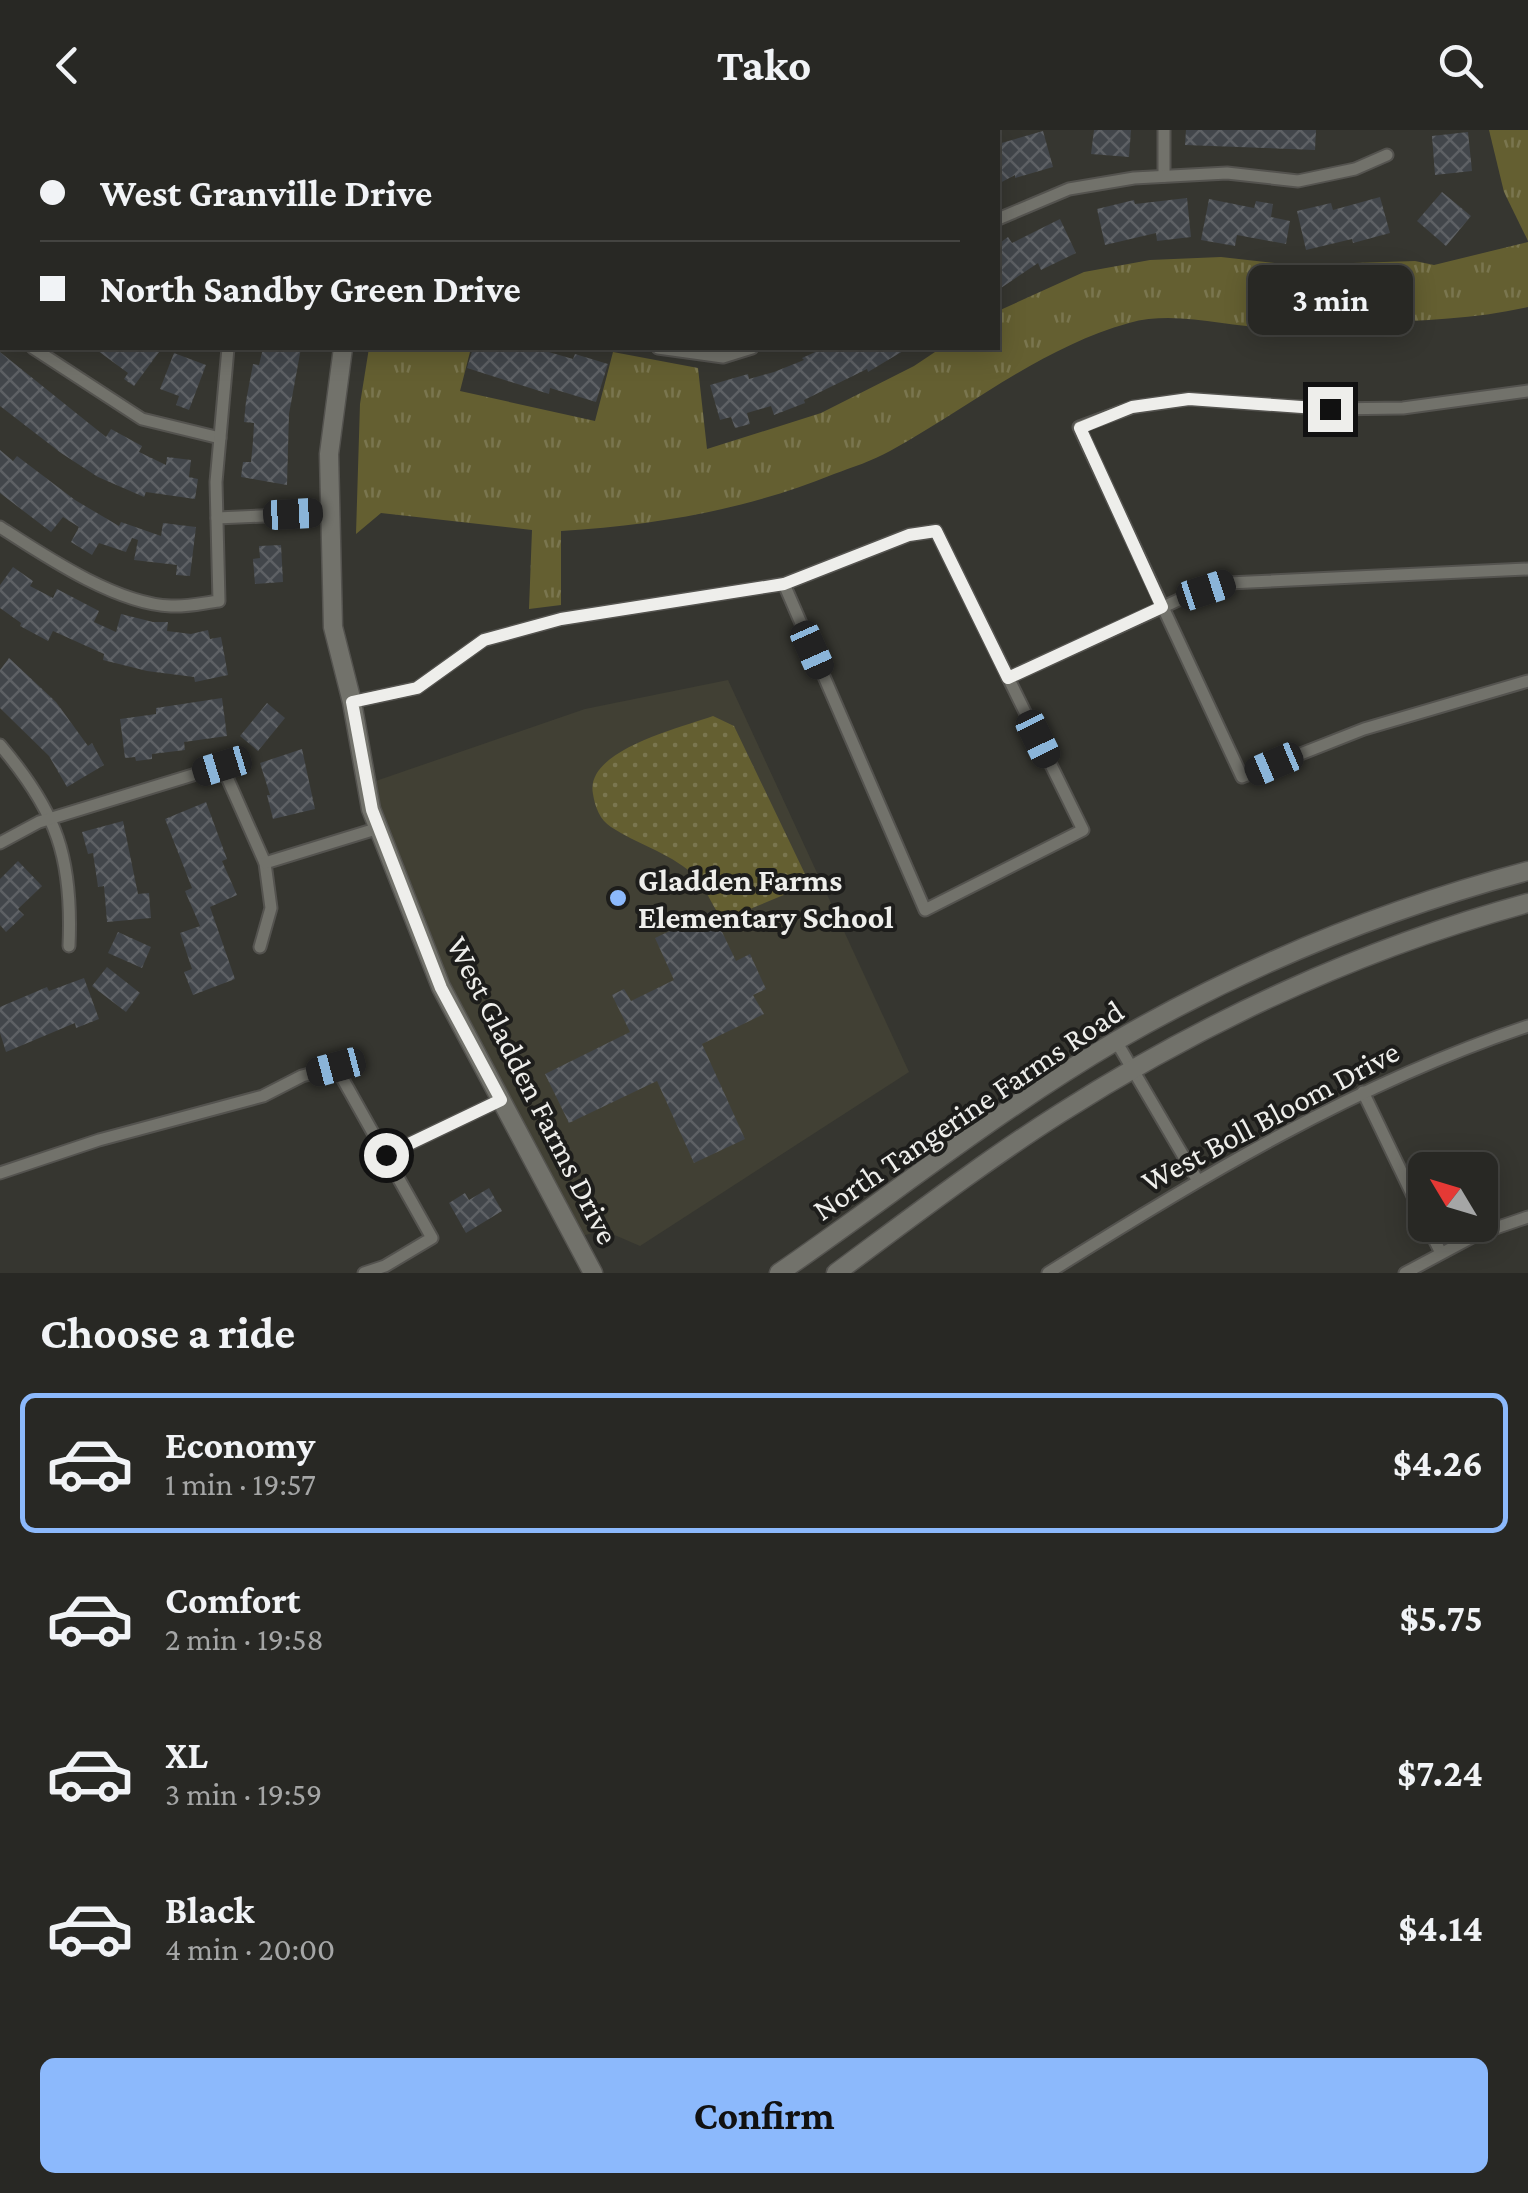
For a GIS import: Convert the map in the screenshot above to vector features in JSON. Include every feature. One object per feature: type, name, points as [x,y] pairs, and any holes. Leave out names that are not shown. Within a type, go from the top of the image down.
[{"type":"main road","name":"West Gladden Farms Drive","points":[[343,350],[330,454],[334,628],[372,810],[441,988],[594,1273]]},
{"type":"main road","name":"North Tangerine Farms Road","points":[[779,1273],[1039,1090],[1116,1041],[1281,958],[1371,921],[1528,871]]},
{"type":"main road","name":"North Tangerine Farms Road","points":[[836,1273],[976,1170],[1059,1114],[1132,1072],[1293,987],[1384,950],[1528,904]]},
{"type":"street","points":[[1164,130],[1164,176]]},
{"type":"street","points":[[1000,217],[1069,189],[1164,176],[1226,173],[1298,181],[1355,169],[1387,155]]},
{"type":"street","points":[[36,350],[142,419],[220,438]]},
{"type":"street","points":[[0,527],[63,568],[114,592],[170,607],[219,602],[216,518],[228,350]]},
{"type":"street","points":[[672,350],[722,357],[745,350]]},
{"type":"street","points":[[1528,391],[1403,408],[1330,409],[1189,399],[1132,407],[1080,428],[1242,777],[1364,729],[1528,681]]},
{"type":"street","points":[[216,518],[331,513]]},
{"type":"street","points":[[352,702],[417,688],[484,640],[561,619],[784,584],[909,535],[936,531],[1083,830],[925,910],[784,584]]},
{"type":"street","points":[[1008,678],[1162,607],[1228,583],[1528,570]]},
{"type":"street","points":[[0,745],[51,818],[68,873],[69,946]]},
{"type":"street","points":[[0,844],[51,818],[222,766],[266,863],[271,908],[260,947]]},
{"type":"street","points":[[266,863],[378,828]]},
{"type":"street","name":"West Boll Bloom Drive","points":[[1048,1273],[1198,1181],[1363,1092],[1528,1026]]},
{"type":"street","points":[[1116,1041],[1198,1181]]},
{"type":"street","points":[[0,1173],[99,1140],[263,1096],[302,1076],[336,1067],[432,1238],[385,1266],[364,1273]]},
{"type":"street","points":[[1363,1092],[1408,1186]]},
{"type":"street","points":[[386,1155],[501,1100]]},
{"type":"street","points":[[1405,1273],[1478,1234],[1528,1217]]},
{"type":"street","points":[[1436,1242],[1441,1253]]},
{"type":"shaded area","name":"Gladden Farms Elementary School","points":[[728,680],[909,1072],[640,1246],[603,1230],[575,1238],[441,987],[367,784],[585,709]]},
{"type":"green space","points":[[1489,130],[1528,130],[1528,241],[1504,192]]},
{"type":"green space","points":[[1528,242],[1528,307],[1449,318],[1296,328],[1165,318],[1129,323],[1035,363],[883,455],[801,487],[700,514],[561,531],[561,605],[529,609],[532,530],[381,513],[356,534],[360,404],[369,350],[470,350],[460,391],[595,421],[613,352],[698,368],[707,449],[821,413],[938,350],[1000,350],[1000,310],[1084,272],[1150,260],[1221,257],[1292,265],[1415,261],[1434,265]]},
{"type":"green space","points":[[713,716],[734,726],[805,874],[798,889],[731,917],[721,917],[692,873],[607,824],[593,794],[594,779],[603,765],[619,753],[659,734]]},
{"type":"building","points":[[1094,130],[1131,130],[1129,157],[1091,154]]},
{"type":"building","points":[[1186,130],[1316,130],[1315,150],[1185,145]]},
{"type":"building","points":[[1043,131],[1053,167],[1015,175],[1000,183],[1000,143]]},
{"type":"building","points":[[1468,132],[1472,171],[1435,175],[1432,136]]},
{"type":"building","points":[[1442,192],[1471,216],[1446,246],[1417,221]]},
{"type":"building","points":[[1380,197],[1390,233],[1306,250],[1297,211],[1331,203],[1333,210]]},
{"type":"building","points":[[1187,198],[1191,237],[1157,241],[1156,233],[1105,245],[1097,209],[1134,200],[1135,204]]},
{"type":"building","points":[[1209,199],[1254,208],[1256,201],[1273,204],[1271,217],[1290,221],[1286,244],[1237,235],[1235,246],[1201,240]]},
{"type":"building","points":[[1060,219],[1076,253],[1041,270],[1038,263],[1000,289],[1000,243],[1008,237],[1012,243]]},
{"type":"building","points":[[97,350],[161,350],[134,386],[124,379],[128,373]]},
{"type":"building","points":[[263,350],[301,350],[289,414],[287,485],[241,477],[243,462],[251,462],[254,423],[244,422],[253,364],[259,365]]},
{"type":"building","points":[[472,350],[542,350],[608,364],[596,402],[550,388],[549,394],[467,368]]},
{"type":"building","points":[[820,350],[905,350],[868,372],[867,369],[774,415],[771,406],[747,413],[750,424],[735,428],[731,417],[720,420],[710,385],[748,374],[749,379],[774,372]]},
{"type":"building","points":[[0,352],[106,437],[111,429],[142,446],[139,452],[166,465],[167,457],[191,460],[189,477],[198,479],[195,499],[146,492],[144,497],[98,477],[61,453],[0,406]]},
{"type":"building","points":[[174,353],[206,365],[189,410],[176,405],[179,396],[160,389]]},
{"type":"building","points":[[0,450],[13,461],[17,456],[75,500],[119,526],[121,522],[161,536],[163,523],[196,527],[190,576],[176,575],[177,565],[134,560],[138,540],[132,538],[126,552],[99,543],[92,555],[71,542],[79,527],[63,517],[51,532],[0,493]]},
{"type":"building","points":[[281,545],[283,582],[255,584],[253,559],[260,558],[259,546]]},
{"type":"building","points":[[13,567],[33,581],[30,586],[53,598],[57,589],[99,611],[94,622],[116,632],[121,614],[168,622],[167,631],[191,634],[208,630],[210,639],[221,637],[228,675],[195,682],[194,677],[103,660],[104,654],[53,631],[48,641],[20,626],[0,608],[0,585]]},
{"type":"building","points":[[9,658],[56,702],[88,746],[92,743],[104,765],[67,787],[49,756],[0,708],[0,670]]},
{"type":"building","points":[[222,698],[227,736],[184,742],[185,750],[152,754],[152,759],[125,758],[120,719],[156,714],[156,708]]},
{"type":"building","points":[[267,703],[285,718],[258,751],[240,736]]},
{"type":"building","points":[[302,749],[315,809],[273,819],[260,763]]},
{"type":"building","points":[[206,802],[227,859],[222,861],[237,895],[210,907],[235,979],[193,995],[184,972],[192,969],[180,933],[200,926],[185,891],[192,888],[165,819]]},
{"type":"building","points":[[123,821],[138,894],[149,893],[151,918],[107,922],[104,886],[98,887],[93,853],[88,854],[82,832]]},
{"type":"building","points":[[18,861],[42,886],[18,909],[24,915],[6,932],[0,925],[0,879]]},
{"type":"building","points":[[712,911],[736,961],[750,954],[766,989],[753,995],[764,1014],[702,1044],[745,1139],[694,1163],[657,1081],[569,1123],[545,1074],[630,1032],[612,995],[624,989],[631,1001],[674,980],[655,938]]},
{"type":"building","points":[[118,932],[151,947],[142,968],[108,953]]},
{"type":"building","points":[[107,967],[140,993],[126,1012],[92,986]]},
{"type":"building","points":[[84,978],[99,1019],[76,1028],[75,1023],[6,1052],[0,1033],[0,1007],[47,987],[49,991]]},
{"type":"building","points":[[489,1188],[502,1211],[466,1233],[449,1203],[465,1193],[469,1200]]},
{"type":"place","name":"Gladden Farms Elementary School","points":[[618,898]]},
{"type":"route","points":[[386,1155],[501,1100],[441,988],[372,810],[352,702],[417,688],[484,640],[561,619],[784,584],[909,535],[936,531],[1008,678],[1162,607],[1080,428],[1132,407],[1162,401],[1189,399],[1330,409]]}]
